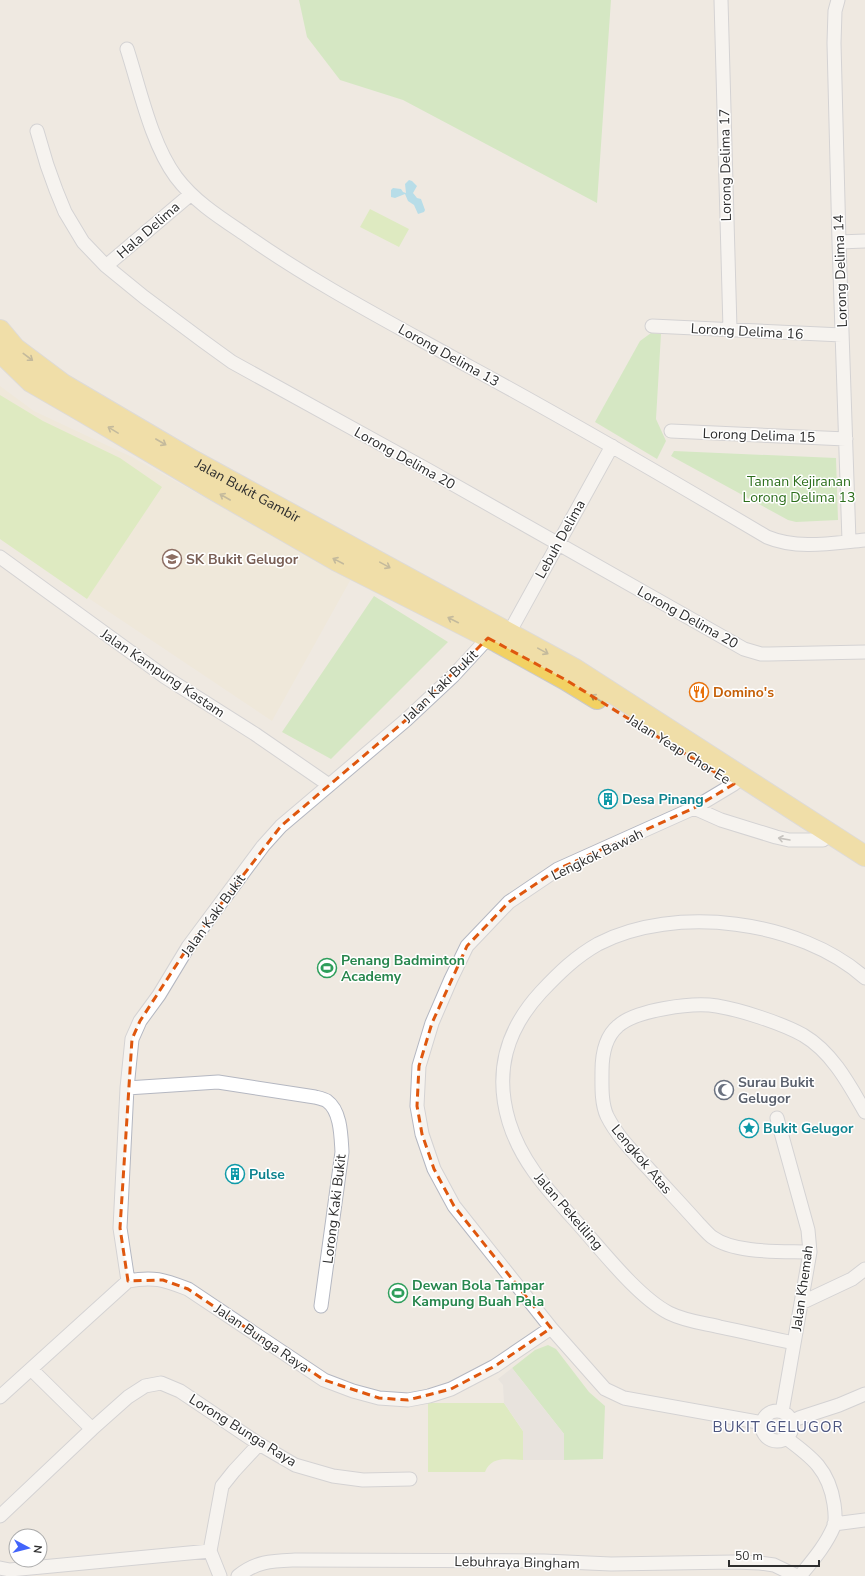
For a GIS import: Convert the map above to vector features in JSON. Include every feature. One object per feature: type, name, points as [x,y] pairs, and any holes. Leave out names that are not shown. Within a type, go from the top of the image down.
[{"type":"main road","name":"Jalan Bukit Gambir","points":[[0,330],[15,348],[63,384],[126,422],[194,461],[509,633]]},
{"type":"main road","name":"Jalan Bukit Gambir","points":[[0,352],[31,382],[208,487],[337,561],[488,638]]},
{"type":"main road","name":"Jalan Yeap Chor Ee","points":[[509,633],[575,668],[823,840],[865,867]]},
{"type":"main road","name":"Jalan Yeap Chor Ee","points":[[488,638],[566,680],[865,856]]},
{"type":"street","name":"Lorong Delima 17","points":[[721,0],[730,329]]},
{"type":"street","name":"Lorong Delima 14","points":[[838,0],[834,43],[849,541]]},
{"type":"street","name":"Lorong Delima 13","points":[[128,49],[159,146],[172,171],[191,194],[207,208],[272,254],[342,296],[612,446],[767,537],[780,542],[795,544],[865,540]]},
{"type":"street","name":"Lorong Delima 20","points":[[37,131],[46,165],[65,212],[83,242],[106,266],[144,297],[232,362],[428,470],[744,649],[761,654],[865,652]]},
{"type":"street","name":"Hala Delima","points":[[106,266],[191,194]]},
{"type":"street","points":[[839,242],[865,241]]},
{"type":"street","name":"Lorong Delima 16","points":[[652,326],[842,335]]},
{"type":"street","name":"Lorong Delima 15","points":[[671,431],[846,439]]},
{"type":"street","name":"Lebuh Delima","points":[[509,633],[612,446]]},
{"type":"street","name":"Jalan Kampung Kastam","points":[[0,557],[165,676],[255,734],[329,785]]},
{"type":"street","name":"Jalan Kaki Bukit","points":[[128,1280],[120,1228],[127,1088],[132,1039],[136,1028],[188,947],[263,846],[292,815],[406,720],[452,676],[488,638]]},
{"type":"street","name":"Lengkok Bawah","points":[[738,780],[694,808],[558,870],[509,902],[467,946],[451,979],[432,1023],[419,1066],[417,1106],[422,1134],[434,1169],[454,1206],[551,1328],[606,1389],[624,1398],[763,1423]]},
{"type":"street","points":[[694,808],[721,820],[776,838],[789,840],[823,840]]},
{"type":"street","name":"Jalan Pekeliling","points":[[794,1343],[687,1320],[656,1304],[633,1284],[538,1179],[526,1159],[516,1140],[509,1121],[502,1083],[503,1065],[508,1046],[519,1020],[534,1000],[574,959],[599,944],[648,927],[671,922],[717,922],[762,929],[792,937],[829,953],[865,978]]},
{"type":"street","name":"Lengkok Atas","points":[[810,1252],[739,1249],[726,1245],[712,1238],[617,1134],[606,1114],[602,1092],[602,1062],[607,1041],[618,1026],[640,1014],[647,1012],[689,1005],[716,1006],[743,1012],[768,1020],[803,1035],[821,1049],[840,1070],[865,1112]]},
{"type":"street","name":"Lorong Kaki Bukit","points":[[127,1088],[218,1082],[315,1097],[326,1100],[332,1105],[340,1132],[342,1152],[321,1306]]},
{"type":"street","name":"Jalan Khemah","points":[[777,1118],[808,1230],[810,1252],[782,1412]]},
{"type":"street","points":[[802,1303],[852,1279],[865,1269]]},
{"type":"street","name":"Jalan Bunga Raya","points":[[128,1280],[145,1278],[163,1280],[188,1289],[324,1380],[353,1391],[379,1398],[408,1400],[429,1396],[451,1389],[495,1366],[551,1328]]},
{"type":"street","points":[[0,1397],[128,1280]]},
{"type":"street","points":[[31,1369],[92,1429]]},
{"type":"street","name":"Lorong Bunga Raya","points":[[0,1516],[128,1397],[145,1386],[160,1383],[180,1391],[259,1444],[295,1465],[334,1476],[363,1480],[410,1479]]},
{"type":"street","points":[[791,1422],[865,1394]]},
{"type":"street","points":[[782,1412],[791,1422],[791,1431],[786,1438],[778,1441],[769,1439],[764,1432],[763,1423],[768,1415],[782,1412]]},
{"type":"street","points":[[786,1438],[812,1458],[821,1468],[828,1480],[833,1498],[834,1524],[827,1540],[818,1554],[798,1576]]},
{"type":"street","points":[[220,1576],[210,1550],[222,1486],[259,1444]]},
{"type":"street","points":[[834,1524],[865,1520]]},
{"type":"street","points":[[0,1568],[10,1570],[210,1550]]},
{"type":"street","name":"Lebuhraya Bingham","points":[[238,1576],[254,1566],[273,1561],[302,1560],[544,1561],[611,1564],[747,1562],[774,1565],[798,1576]]},
{"type":"highlighted area","points":[[488,638],[566,680],[734,784],[694,808],[558,869],[509,902],[467,946],[432,1023],[419,1066],[417,1106],[422,1134],[434,1169],[454,1206],[551,1328],[495,1366],[451,1389],[408,1400],[379,1398],[324,1380],[188,1289],[163,1280],[128,1281],[120,1228],[132,1039],[140,1021],[188,947],[281,826],[406,720]]},
{"type":"shaded area","name":"SK Bukit Gelugor","points":[[0,386],[34,411],[132,457],[351,579],[272,721],[0,539]]},
{"type":"shaded area","points":[[512,1368],[564,1434],[564,1460],[523,1460],[523,1431],[504,1403],[503,1385],[498,1379]]},
{"type":"green space","points":[[299,0],[611,0],[597,203],[403,100],[340,80],[307,37]]},
{"type":"green space","points":[[370,209],[409,229],[399,247],[360,227]]},
{"type":"green space","points":[[651,333],[661,334],[656,419],[666,441],[657,459],[595,422],[640,341]]},
{"type":"green space","points":[[0,395],[43,421],[120,458],[162,487],[87,599],[0,539]]},
{"type":"green space","name":"Taman Kejiranan Lorong Delima 13","points":[[674,451],[836,458],[838,520],[796,522],[788,520],[671,456]]},
{"type":"green space","points":[[374,596],[448,642],[331,759],[282,732]]},
{"type":"green space","points":[[548,1345],[556,1349],[589,1392],[605,1406],[603,1459],[564,1460],[564,1434],[512,1368],[535,1350]]},
{"type":"green space","points":[[428,1403],[504,1403],[523,1431],[523,1460],[506,1459],[496,1461],[488,1467],[485,1472],[428,1472]]},
{"type":"water","points":[[409,180],[417,186],[413,193],[417,198],[421,199],[425,210],[424,212],[418,214],[414,205],[408,201],[405,194],[395,198],[391,197],[391,190],[393,188],[401,189],[406,193],[405,184]]},
{"type":"place","name":"SK Bukit Gelugor","points":[[172,559]]},
{"type":"place","name":"Domino's","points":[[699,692]]},
{"type":"place","name":"Desa Pinang","points":[[608,799]]},
{"type":"place","name":"Penang Badminton Academy","points":[[327,968]]},
{"type":"place","name":"Surau Bukit Gelugor","points":[[724,1090]]},
{"type":"place","name":"Bukit Gelugor","points":[[749,1128]]},
{"type":"place","name":"Pulse","points":[[235,1174]]},
{"type":"place","name":"Dewan Bola Tampar Kampung Buah Pala","points":[[398,1293]]},
{"type":"district","name":"BUKIT GELUGOR","points":[[778,1427]]}]
